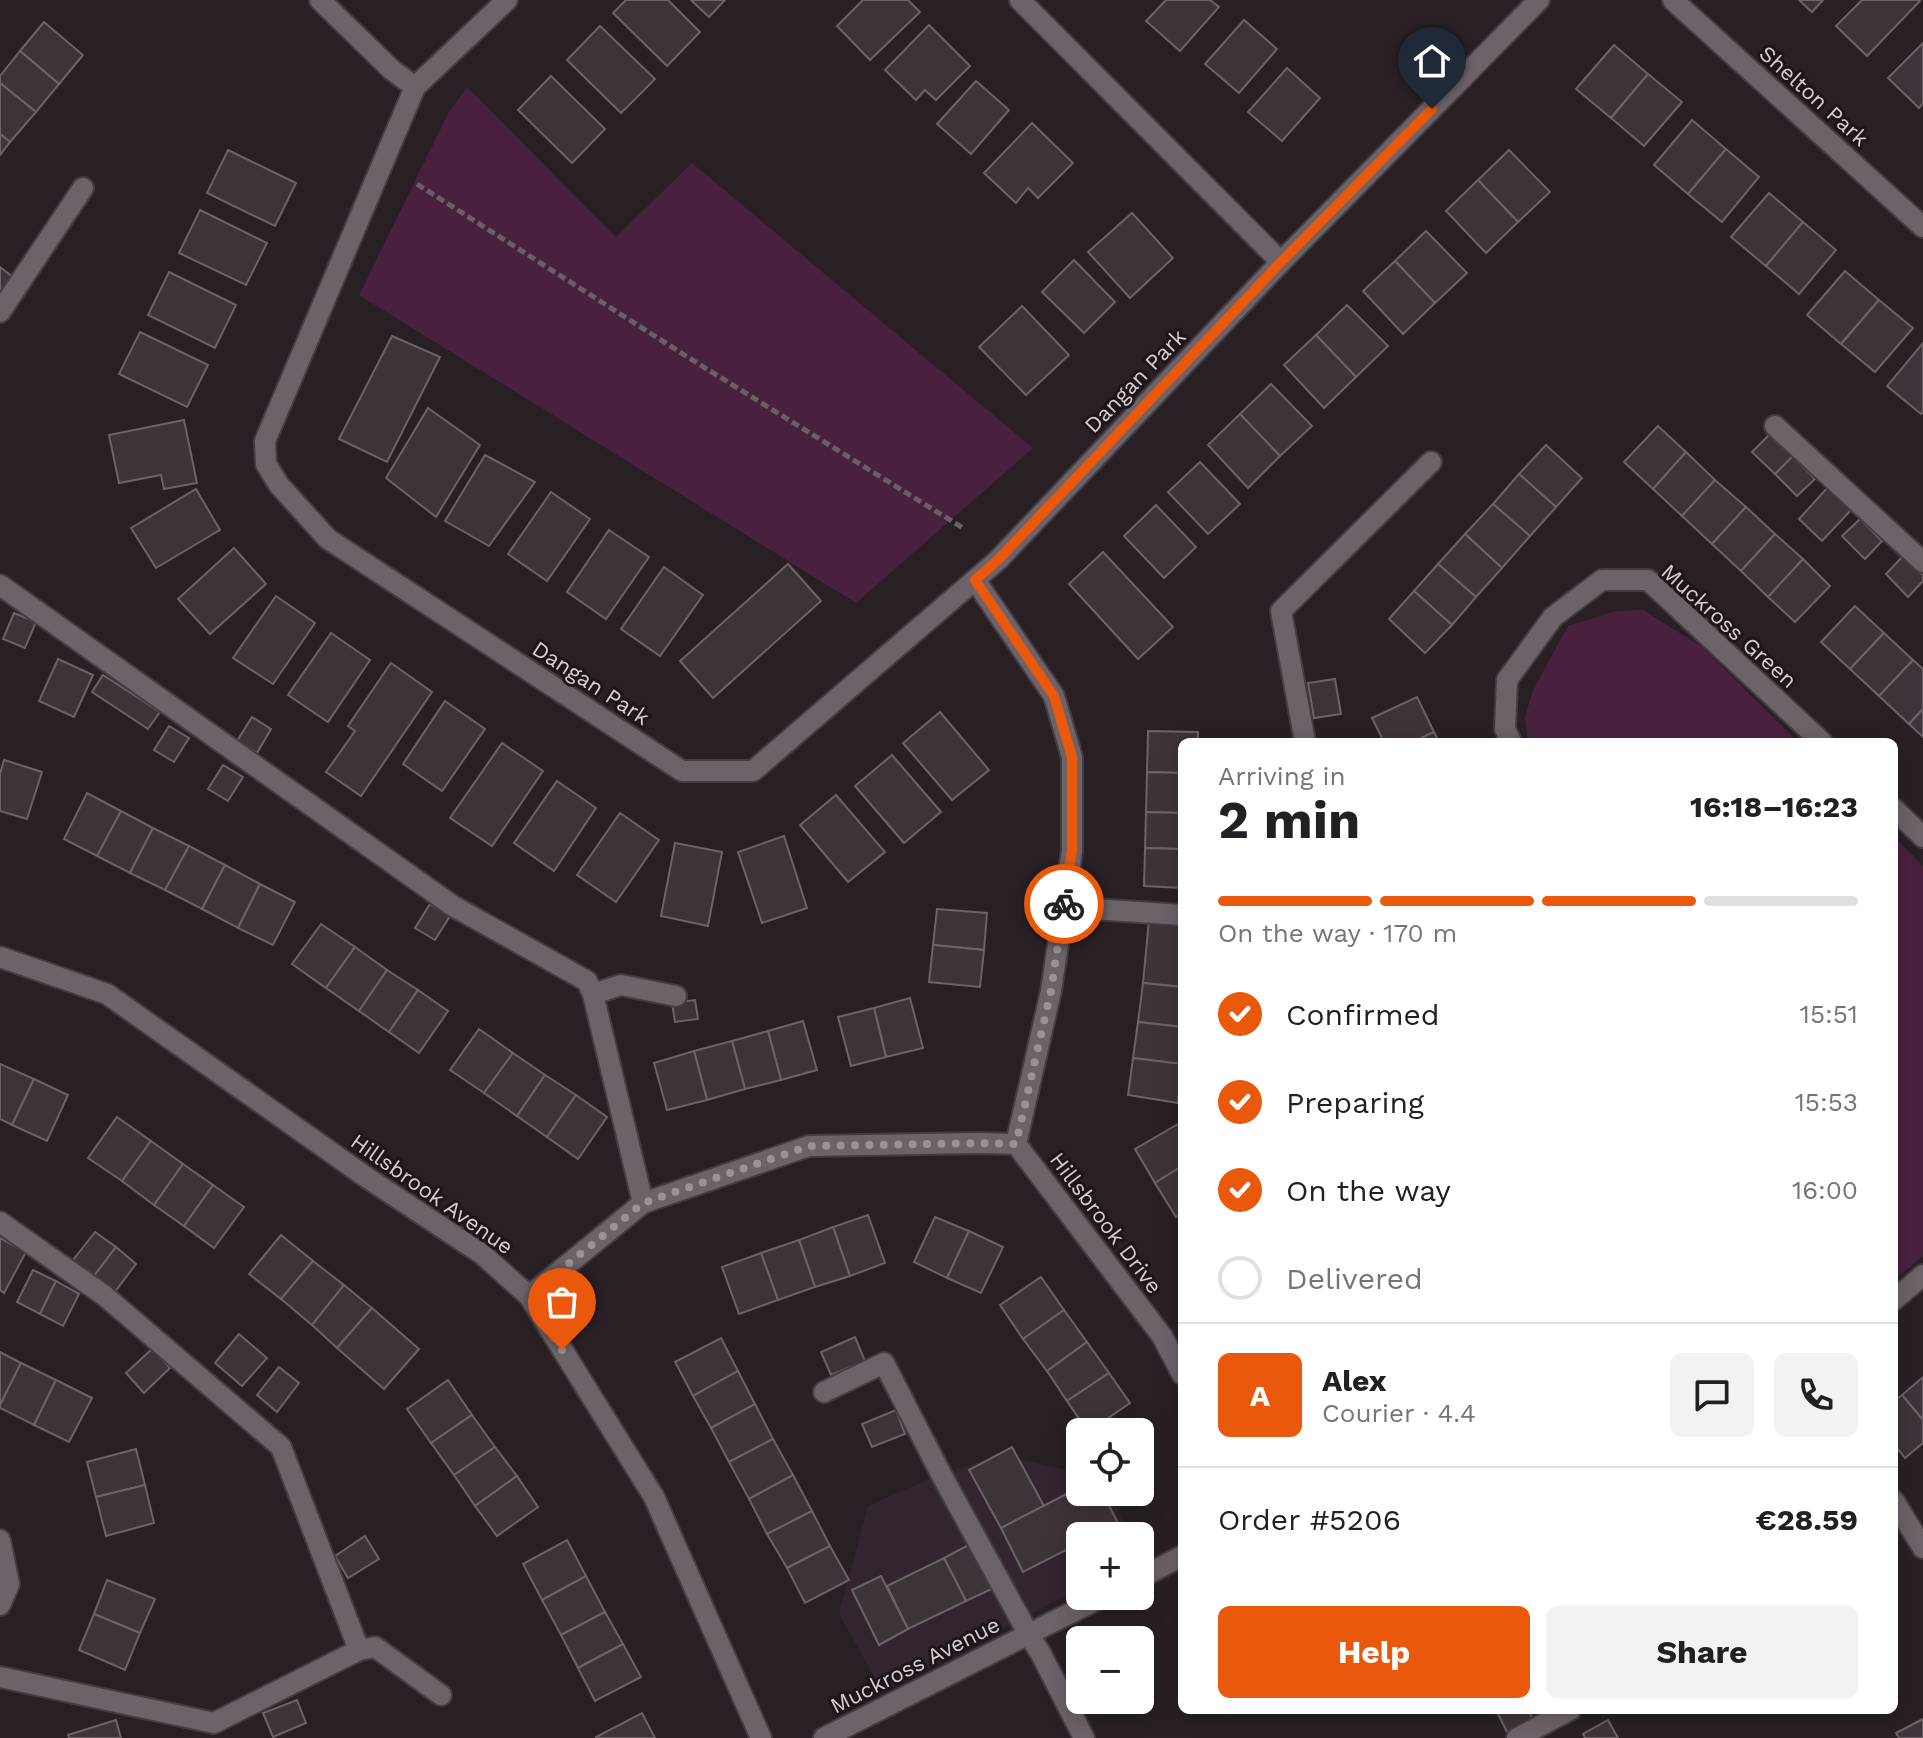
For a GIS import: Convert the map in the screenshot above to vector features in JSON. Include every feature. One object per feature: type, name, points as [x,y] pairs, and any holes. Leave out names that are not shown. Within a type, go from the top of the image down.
[{"type":"street","points":[[320,0],[392,70],[415,87]]},
{"type":"street","name":"Dangan Park","points":[[507,0],[415,87],[265,441],[266,464],[279,485],[328,539],[682,771],[753,771],[998,560],[1281,262],[1539,0]]},
{"type":"street","points":[[1020,0],[1281,262]]},
{"type":"street","name":"Shelton Park","points":[[1673,0],[1923,227]]},
{"type":"street","points":[[0,312],[83,188]]},
{"type":"street","points":[[1775,426],[1923,562]]},
{"type":"street","points":[[1304,738],[1281,611],[1431,462]]},
{"type":"street","points":[[529,1296],[643,1203],[809,1146],[1016,1144],[1051,991],[1064,907],[1072,851],[1072,757],[1054,696],[975,580]]},
{"type":"street","name":"Muckross Green","points":[[1509,738],[1505,729],[1507,680],[1553,617],[1602,580],[1648,580],[1818,738]]},
{"type":"street","points":[[0,585],[453,906],[587,981],[593,994],[643,1203]]},
{"type":"street","points":[[1898,813],[1923,837]]},
{"type":"street","points":[[1064,907],[1178,915]]},
{"type":"street","name":"Hillsbrook Avenue","points":[[0,957],[107,994],[366,1177],[482,1254],[529,1296],[654,1497],[761,1738]]},
{"type":"street","points":[[593,994],[621,985],[676,996]]},
{"type":"street","name":"Hillsbrook Drive","points":[[1016,1144],[1162,1336],[1178,1366]]},
{"type":"street","points":[[0,1222],[105,1296],[281,1447],[359,1650]]},
{"type":"street","points":[[1898,1297],[1923,1275]]},
{"type":"street","points":[[824,1392],[884,1363],[1029,1635]]},
{"type":"street","points":[[1898,1515],[1923,1548]]},
{"type":"street","points":[[0,1540],[9,1584],[0,1605]]},
{"type":"street","points":[[1154,1571],[1178,1558]]},
{"type":"street","name":"Muckross Avenue","points":[[824,1738],[1077,1610]]},
{"type":"street","name":"Muckross Avenue","points":[[1029,1635],[1084,1738]]},
{"type":"street","points":[[0,1677],[214,1723],[359,1650],[375,1647],[441,1695]]},
{"type":"street","points":[[1517,1738],[1562,1714]]},
{"type":"path","points":[[417,184],[963,528]]},
{"type":"shaded area","points":[[467,87],[616,237],[692,163],[1033,448],[856,603],[359,295],[449,112]]},
{"type":"shaded area","points":[[1643,610],[1702,647],[1794,738],[1528,738],[1525,717],[1533,690],[1568,626],[1616,611]]},
{"type":"shaded area","points":[[1898,841],[1923,866],[1923,1256],[1898,1277]]},
{"type":"shaded area","points":[[1000,1455],[1066,1470],[1066,1506],[1116,1506],[1125,1522],[1066,1522],[1066,1595],[883,1692],[839,1614],[868,1506],[941,1474]]},
{"type":"building","points":[[626,0],[668,0],[700,32],[667,66],[613,13]]},
{"type":"building","points":[[691,0],[725,0],[709,17]]},
{"type":"building","points":[[863,0],[908,0],[920,12],[870,60],[837,26]]},
{"type":"building","points":[[1166,0],[1210,0],[1219,7],[1180,51],[1146,21]]},
{"type":"building","points":[[1799,0],[1823,0],[1812,12]]},
{"type":"building","points":[[1862,0],[1920,1],[1867,56],[1836,26]]},
{"type":"building","points":[[1244,20],[1277,49],[1239,93],[1205,64]]},
{"type":"building","points":[[44,22],[83,55],[59,84],[20,51]]},
{"type":"building","points":[[929,25],[970,66],[936,100],[925,90],[916,100],[885,70]]},
{"type":"building","points":[[600,26],[655,79],[621,113],[567,60]]},
{"type":"building","points":[[1923,43],[1923,103],[1919,108],[1888,78]]},
{"type":"building","points":[[1614,45],[1648,74],[1611,118],[1576,89]]},
{"type":"building","points":[[20,51],[59,84],[36,112],[0,83],[0,76]]},
{"type":"building","points":[[1287,68],[1320,98],[1282,141],[1248,112]]},
{"type":"building","points":[[1648,74],[1682,102],[1644,146],[1611,118]]},
{"type":"building","points":[[551,76],[605,129],[572,163],[518,110]]},
{"type":"building","points":[[976,81],[1009,110],[971,154],[937,124]]},
{"type":"building","points":[[0,83],[36,112],[10,142],[0,134]]},
{"type":"building","points":[[1692,120],[1726,149],[1688,194],[1654,165]]},
{"type":"building","points":[[1032,123],[1073,163],[1038,198],[1028,188],[1016,203],[984,173]]},
{"type":"building","points":[[0,134],[10,142],[0,155]]},
{"type":"building","points":[[1726,149],[1759,177],[1722,222],[1688,194]]},
{"type":"building","points":[[228,150],[296,183],[275,226],[207,193]]},
{"type":"building","points":[[1509,150],[1550,192],[1518,222],[1478,180]]},
{"type":"building","points":[[1478,180],[1518,222],[1486,253],[1446,211]]},
{"type":"building","points":[[1769,193],[1803,222],[1766,266],[1731,237]]},
{"type":"building","points":[[200,210],[267,243],[246,285],[179,253]]},
{"type":"building","points":[[1132,213],[1173,258],[1130,298],[1088,252]]},
{"type":"building","points":[[1803,222],[1836,250],[1799,294],[1766,266]]},
{"type":"building","points":[[1426,231],[1467,273],[1435,303],[1395,261]]},
{"type":"building","points":[[1074,260],[1115,302],[1084,333],[1042,292]]},
{"type":"building","points":[[1395,261],[1435,303],[1403,334],[1363,291]]},
{"type":"building","points":[[0,267],[14,278],[0,296]]},
{"type":"building","points":[[1845,271],[1879,300],[1841,344],[1807,315]]},
{"type":"building","points":[[169,272],[236,305],[215,348],[148,315]]},
{"type":"building","points":[[1879,300],[1913,328],[1875,372],[1841,344]]},
{"type":"building","points":[[1347,305],[1388,346],[1356,377],[1316,335]]},
{"type":"building","points":[[1022,306],[1069,355],[1026,395],[979,347]]},
{"type":"building","points":[[140,332],[208,365],[187,407],[119,374]]},
{"type":"building","points":[[1316,335],[1356,377],[1324,408],[1284,365]]},
{"type":"building","points":[[392,336],[440,357],[387,462],[339,439]]},
{"type":"building","points":[[1923,343],[1923,412],[1921,414],[1887,386]]},
{"type":"building","points":[[1271,384],[1312,426],[1280,456],[1240,414]]},
{"type":"building","points":[[428,408],[480,445],[436,517],[386,478]]},
{"type":"building","points":[[1240,414],[1280,456],[1248,488],[1208,445]]},
{"type":"building","points":[[184,420],[197,483],[164,489],[161,475],[119,483],[109,435]]},
{"type":"building","points":[[1658,426],[1686,452],[1653,489],[1624,462]]},
{"type":"building","points":[[1770,434],[1793,456],[1775,474],[1752,452]]},
{"type":"building","points":[[1546,445],[1582,478],[1556,507],[1519,474]]},
{"type":"building","points":[[1686,452],[1715,480],[1682,516],[1653,489]]},
{"type":"building","points":[[485,455],[535,482],[489,546],[445,521]]},
{"type":"building","points":[[1793,456],[1815,479],[1797,496],[1775,474]]},
{"type":"building","points":[[1200,462],[1240,504],[1208,534],[1168,492]]},
{"type":"building","points":[[1519,474],[1556,507],[1530,536],[1493,504]]},
{"type":"building","points":[[1715,480],[1746,507],[1712,544],[1682,516]]},
{"type":"building","points":[[1829,486],[1852,509],[1822,541],[1799,519]]},
{"type":"building","points":[[196,489],[220,530],[156,568],[131,528]]},
{"type":"building","points":[[551,492],[590,519],[547,581],[508,554]]},
{"type":"building","points":[[1493,504],[1530,536],[1502,568],[1465,534]]},
{"type":"building","points":[[1156,505],[1196,547],[1164,578],[1124,536]]},
{"type":"building","points":[[1746,507],[1775,534],[1741,571],[1712,544]]},
{"type":"building","points":[[1860,519],[1882,541],[1865,559],[1842,536]]},
{"type":"building","points":[[609,530],[649,557],[606,619],[567,592]]},
{"type":"building","points":[[1465,534],[1502,568],[1476,597],[1438,564]]},
{"type":"building","points":[[1775,534],[1803,559],[1768,597],[1741,571]]},
{"type":"building","points":[[234,548],[266,584],[210,634],[178,599]]},
{"type":"building","points":[[1103,552],[1173,627],[1138,659],[1069,584]]},
{"type":"building","points":[[1903,556],[1923,575],[1923,581],[1908,597],[1886,574]]},
{"type":"building","points":[[1803,559],[1830,586],[1795,622],[1768,597]]},
{"type":"building","points":[[788,564],[821,601],[713,698],[680,661]]},
{"type":"building","points":[[1438,564],[1476,597],[1452,625],[1414,591]]},
{"type":"building","points":[[664,567],[703,595],[660,656],[621,629]]},
{"type":"building","points":[[1414,591],[1452,625],[1425,653],[1389,619]]},
{"type":"building","points":[[276,596],[315,623],[273,684],[233,658]]},
{"type":"building","points":[[1855,606],[1884,633],[1850,669],[1821,642]]},
{"type":"building","points":[[14,613],[36,622],[25,648],[3,639]]},
{"type":"building","points":[[331,633],[370,660],[328,722],[288,695]]},
{"type":"building","points":[[1884,633],[1913,660],[1879,696],[1850,669]]},
{"type":"building","points":[[58,659],[93,675],[74,717],[39,701]]},
{"type":"building","points":[[1913,660],[1923,669],[1923,709],[1909,724],[1879,696]]},
{"type":"building","points":[[391,663],[432,692],[361,796],[326,772],[355,731],[348,726]]},
{"type":"building","points":[[103,675],[160,712],[148,729],[92,692]]},
{"type":"building","points":[[1335,679],[1341,714],[1314,718],[1308,683]]},
{"type":"building","points":[[1417,697],[1434,732],[1421,738],[1382,738],[1372,718]]},
{"type":"building","points":[[445,701],[485,729],[442,791],[403,764]]},
{"type":"building","points":[[1923,709],[1923,737],[1909,724]]},
{"type":"building","points":[[940,712],[989,770],[952,800],[903,743]]},
{"type":"building","points":[[252,717],[271,729],[257,753],[237,741]]},
{"type":"building","points":[[169,726],[189,738],[174,762],[154,750]]},
{"type":"building","points":[[1148,731],[1198,732],[1198,738],[1178,738],[1178,773],[1147,772]]},
{"type":"building","points":[[1434,732],[1437,738],[1421,738]]},
{"type":"building","points":[[502,743],[543,771],[492,846],[450,818]]},
{"type":"building","points":[[892,755],[941,812],[904,843],[855,786]]},
{"type":"building","points":[[4,760],[42,772],[27,819],[0,811],[0,774]]},
{"type":"building","points":[[223,765],[243,777],[228,801],[208,789]]},
{"type":"building","points":[[1147,772],[1178,773],[1178,813],[1146,812]]},
{"type":"building","points":[[557,781],[596,808],[554,871],[514,843]]},
{"type":"building","points":[[87,793],[121,811],[97,856],[64,839]]},
{"type":"building","points":[[836,795],[885,852],[848,882],[800,825]]},
{"type":"building","points":[[121,811],[153,828],[130,873],[97,856]]},
{"type":"building","points":[[1146,812],[1178,813],[1178,849],[1145,848]]},
{"type":"building","points":[[620,813],[659,840],[616,902],[577,875]]},
{"type":"building","points":[[153,828],[189,846],[165,890],[130,873]]},
{"type":"building","points":[[784,836],[807,908],[762,923],[738,852]]},
{"type":"building","points":[[675,843],[722,852],[708,926],[661,916]]},
{"type":"building","points":[[189,846],[225,865],[202,909],[165,890]]},
{"type":"building","points":[[1145,848],[1178,849],[1178,888],[1144,886]]},
{"type":"building","points":[[225,865],[260,884],[238,928],[202,909]]},
{"type":"building","points":[[260,884],[295,902],[273,945],[238,928]]},
{"type":"building","points":[[430,904],[450,916],[435,940],[415,928]]},
{"type":"building","points":[[937,909],[987,913],[984,950],[933,945]]},
{"type":"building","points":[[1149,920],[1178,924],[1178,987],[1143,983]]},
{"type":"building","points":[[321,924],[355,947],[326,988],[292,964]]},
{"type":"building","points":[[933,945],[984,950],[980,987],[929,982]]},
{"type":"building","points":[[355,947],[387,970],[359,1011],[326,988]]},
{"type":"building","points":[[387,970],[418,990],[389,1032],[359,1011]]},
{"type":"building","points":[[1143,983],[1178,987],[1178,1027],[1138,1022]]},
{"type":"building","points":[[418,990],[448,1011],[419,1053],[389,1032]]},
{"type":"building","points":[[910,998],[923,1048],[886,1057],[874,1008]]},
{"type":"building","points":[[695,1000],[698,1019],[675,1022],[672,1003]]},
{"type":"building","points":[[874,1008],[886,1057],[851,1066],[838,1017]]},
{"type":"building","points":[[803,1021],[817,1070],[781,1080],[768,1031]]},
{"type":"building","points":[[1138,1022],[1178,1027],[1178,1064],[1133,1058]]},
{"type":"building","points":[[479,1029],[513,1053],[484,1093],[450,1070]]},
{"type":"building","points":[[768,1031],[781,1080],[745,1089],[732,1041]]},
{"type":"building","points":[[732,1041],[745,1089],[707,1100],[694,1051]]},
{"type":"building","points":[[694,1051],[707,1100],[667,1110],[654,1063]]},
{"type":"building","points":[[513,1053],[545,1075],[517,1116],[484,1093]]},
{"type":"building","points":[[1133,1058],[1178,1064],[1178,1103],[1128,1095]]},
{"type":"building","points":[[0,1064],[34,1079],[12,1125],[0,1119]]},
{"type":"building","points":[[545,1075],[576,1095],[547,1137],[517,1116]]},
{"type":"building","points":[[34,1079],[68,1095],[47,1141],[12,1125]]},
{"type":"building","points":[[576,1095],[607,1117],[578,1159],[547,1137]]},
{"type":"building","points":[[117,1117],[151,1141],[122,1181],[88,1158]]},
{"type":"building","points":[[1178,1124],[1178,1169],[1155,1183],[1135,1149]]},
{"type":"building","points":[[151,1141],[183,1164],[154,1205],[122,1181]]},
{"type":"building","points":[[183,1164],[213,1185],[184,1226],[154,1205]]},
{"type":"building","points":[[1178,1169],[1176,1217],[1155,1183]]},
{"type":"building","points":[[213,1185],[244,1207],[214,1248],[184,1226]]},
{"type":"building","points":[[868,1215],[885,1263],[850,1276],[833,1227]]},
{"type":"building","points":[[935,1217],[969,1231],[947,1278],[914,1262]]},
{"type":"building","points":[[833,1227],[850,1276],[815,1287],[799,1240]]},
{"type":"building","points":[[969,1231],[1003,1247],[981,1293],[947,1278]]},
{"type":"building","points":[[95,1232],[116,1247],[94,1276],[73,1260]]},
{"type":"building","points":[[281,1235],[313,1261],[281,1299],[249,1274]]},
{"type":"building","points":[[0,1238],[26,1252],[4,1293],[0,1290]]},
{"type":"building","points":[[799,1240],[815,1287],[778,1300],[761,1253]]},
{"type":"building","points":[[116,1247],[136,1264],[114,1293],[94,1276]]},
{"type":"building","points":[[761,1253],[778,1300],[739,1314],[722,1267]]},
{"type":"building","points":[[313,1261],[344,1285],[312,1325],[281,1299]]},
{"type":"building","points":[[33,1270],[56,1281],[40,1314],[17,1302]]},
{"type":"building","points":[[1041,1277],[1064,1310],[1023,1339],[1000,1305]]},
{"type":"building","points":[[56,1281],[79,1294],[63,1326],[40,1314]]},
{"type":"building","points":[[344,1285],[372,1308],[337,1348],[312,1325]]},
{"type":"building","points":[[372,1308],[419,1349],[384,1389],[337,1348]]},
{"type":"building","points":[[1064,1310],[1087,1342],[1047,1371],[1023,1339]]},
{"type":"building","points":[[239,1334],[267,1358],[242,1386],[215,1363]]},
{"type":"building","points":[[855,1337],[865,1361],[831,1375],[821,1352]]},
{"type":"building","points":[[721,1338],[738,1371],[693,1396],[675,1362]]},
{"type":"building","points":[[1087,1342],[1109,1373],[1067,1401],[1047,1371]]},
{"type":"building","points":[[153,1348],[170,1368],[144,1393],[126,1373]]},
{"type":"building","points":[[0,1352],[21,1363],[0,1405]]},
{"type":"building","points":[[21,1363],[56,1380],[34,1425],[0,1408]]},
{"type":"building","points":[[279,1367],[299,1383],[277,1412],[257,1395]]},
{"type":"building","points":[[738,1371],[755,1404],[711,1428],[693,1396]]},
{"type":"building","points":[[1109,1373],[1130,1403],[1108,1418],[1079,1418],[1067,1401]]},
{"type":"building","points":[[1923,1377],[1923,1420],[1902,1395]]},
{"type":"building","points":[[56,1380],[92,1398],[69,1442],[34,1425]]},
{"type":"building","points":[[448,1380],[472,1415],[431,1443],[407,1409]]},
{"type":"building","points":[[1902,1395],[1923,1420],[1923,1443],[1905,1458],[1898,1449],[1898,1398]]},
{"type":"building","points":[[755,1404],[773,1439],[729,1462],[711,1428]]},
{"type":"building","points":[[896,1410],[905,1434],[872,1447],[862,1424]]},
{"type":"building","points":[[472,1415],[495,1447],[454,1475],[431,1443]]},
{"type":"building","points":[[773,1439],[793,1475],[749,1499],[729,1462]]},
{"type":"building","points":[[495,1447],[517,1476],[475,1506],[454,1475]]},
{"type":"building","points":[[1012,1447],[1044,1506],[1001,1528],[969,1470]]},
{"type":"building","points":[[136,1449],[145,1485],[96,1497],[87,1462]]},
{"type":"building","points":[[793,1475],[812,1511],[767,1534],[749,1499]]},
{"type":"building","points":[[517,1476],[538,1507],[497,1536],[475,1506]]},
{"type":"building","points":[[145,1485],[154,1523],[106,1536],[96,1497]]},
{"type":"building","points":[[1066,1494],[1066,1506],[1109,1506],[1117,1522],[1066,1522],[1066,1550],[1023,1572],[1001,1528]]},
{"type":"building","points":[[812,1511],[830,1546],[787,1568],[767,1534]]},
{"type":"building","points":[[365,1536],[379,1559],[348,1578],[335,1556]]},
{"type":"building","points":[[567,1540],[586,1576],[542,1600],[523,1564]]},
{"type":"building","points":[[974,1542],[996,1587],[966,1601],[944,1558]]},
{"type":"building","points":[[830,1546],[849,1580],[805,1603],[787,1568]]},
{"type":"building","points":[[944,1558],[966,1601],[908,1629],[887,1586]]},
{"type":"building","points":[[586,1576],[605,1612],[561,1635],[542,1600]]},
{"type":"building","points":[[881,1576],[908,1629],[879,1645],[852,1590]]},
{"type":"building","points":[[107,1580],[155,1599],[140,1633],[94,1614]]},
{"type":"building","points":[[605,1612],[623,1644],[578,1668],[561,1635]]},
{"type":"building","points":[[94,1614],[140,1633],[125,1670],[79,1650]]},
{"type":"building","points":[[623,1644],[641,1677],[595,1701],[578,1668]]},
{"type":"building","points":[[297,1700],[306,1723],[273,1737],[263,1713]]},
{"type":"building","points":[[642,1713],[655,1738],[596,1737]]},
{"type":"building","points":[[1498,1714],[1530,1714],[1533,1719],[1507,1732]]},
{"type":"building","points":[[1923,1719],[1923,1738],[1899,1738],[1896,1733]]},
{"type":"building","points":[[116,1720],[121,1738],[69,1738],[68,1735]]},
{"type":"building","points":[[1608,1720],[1618,1738],[1585,1738],[1583,1734]]},
{"type":"way so far","points":[[562,1350],[529,1296],[643,1203],[809,1146],[1016,1144],[1051,991],[1064,904]]},
{"type":"route","points":[[1064,904],[1072,851],[1072,757],[1054,696],[975,580],[998,560],[1281,262],[1432,109]]}]
